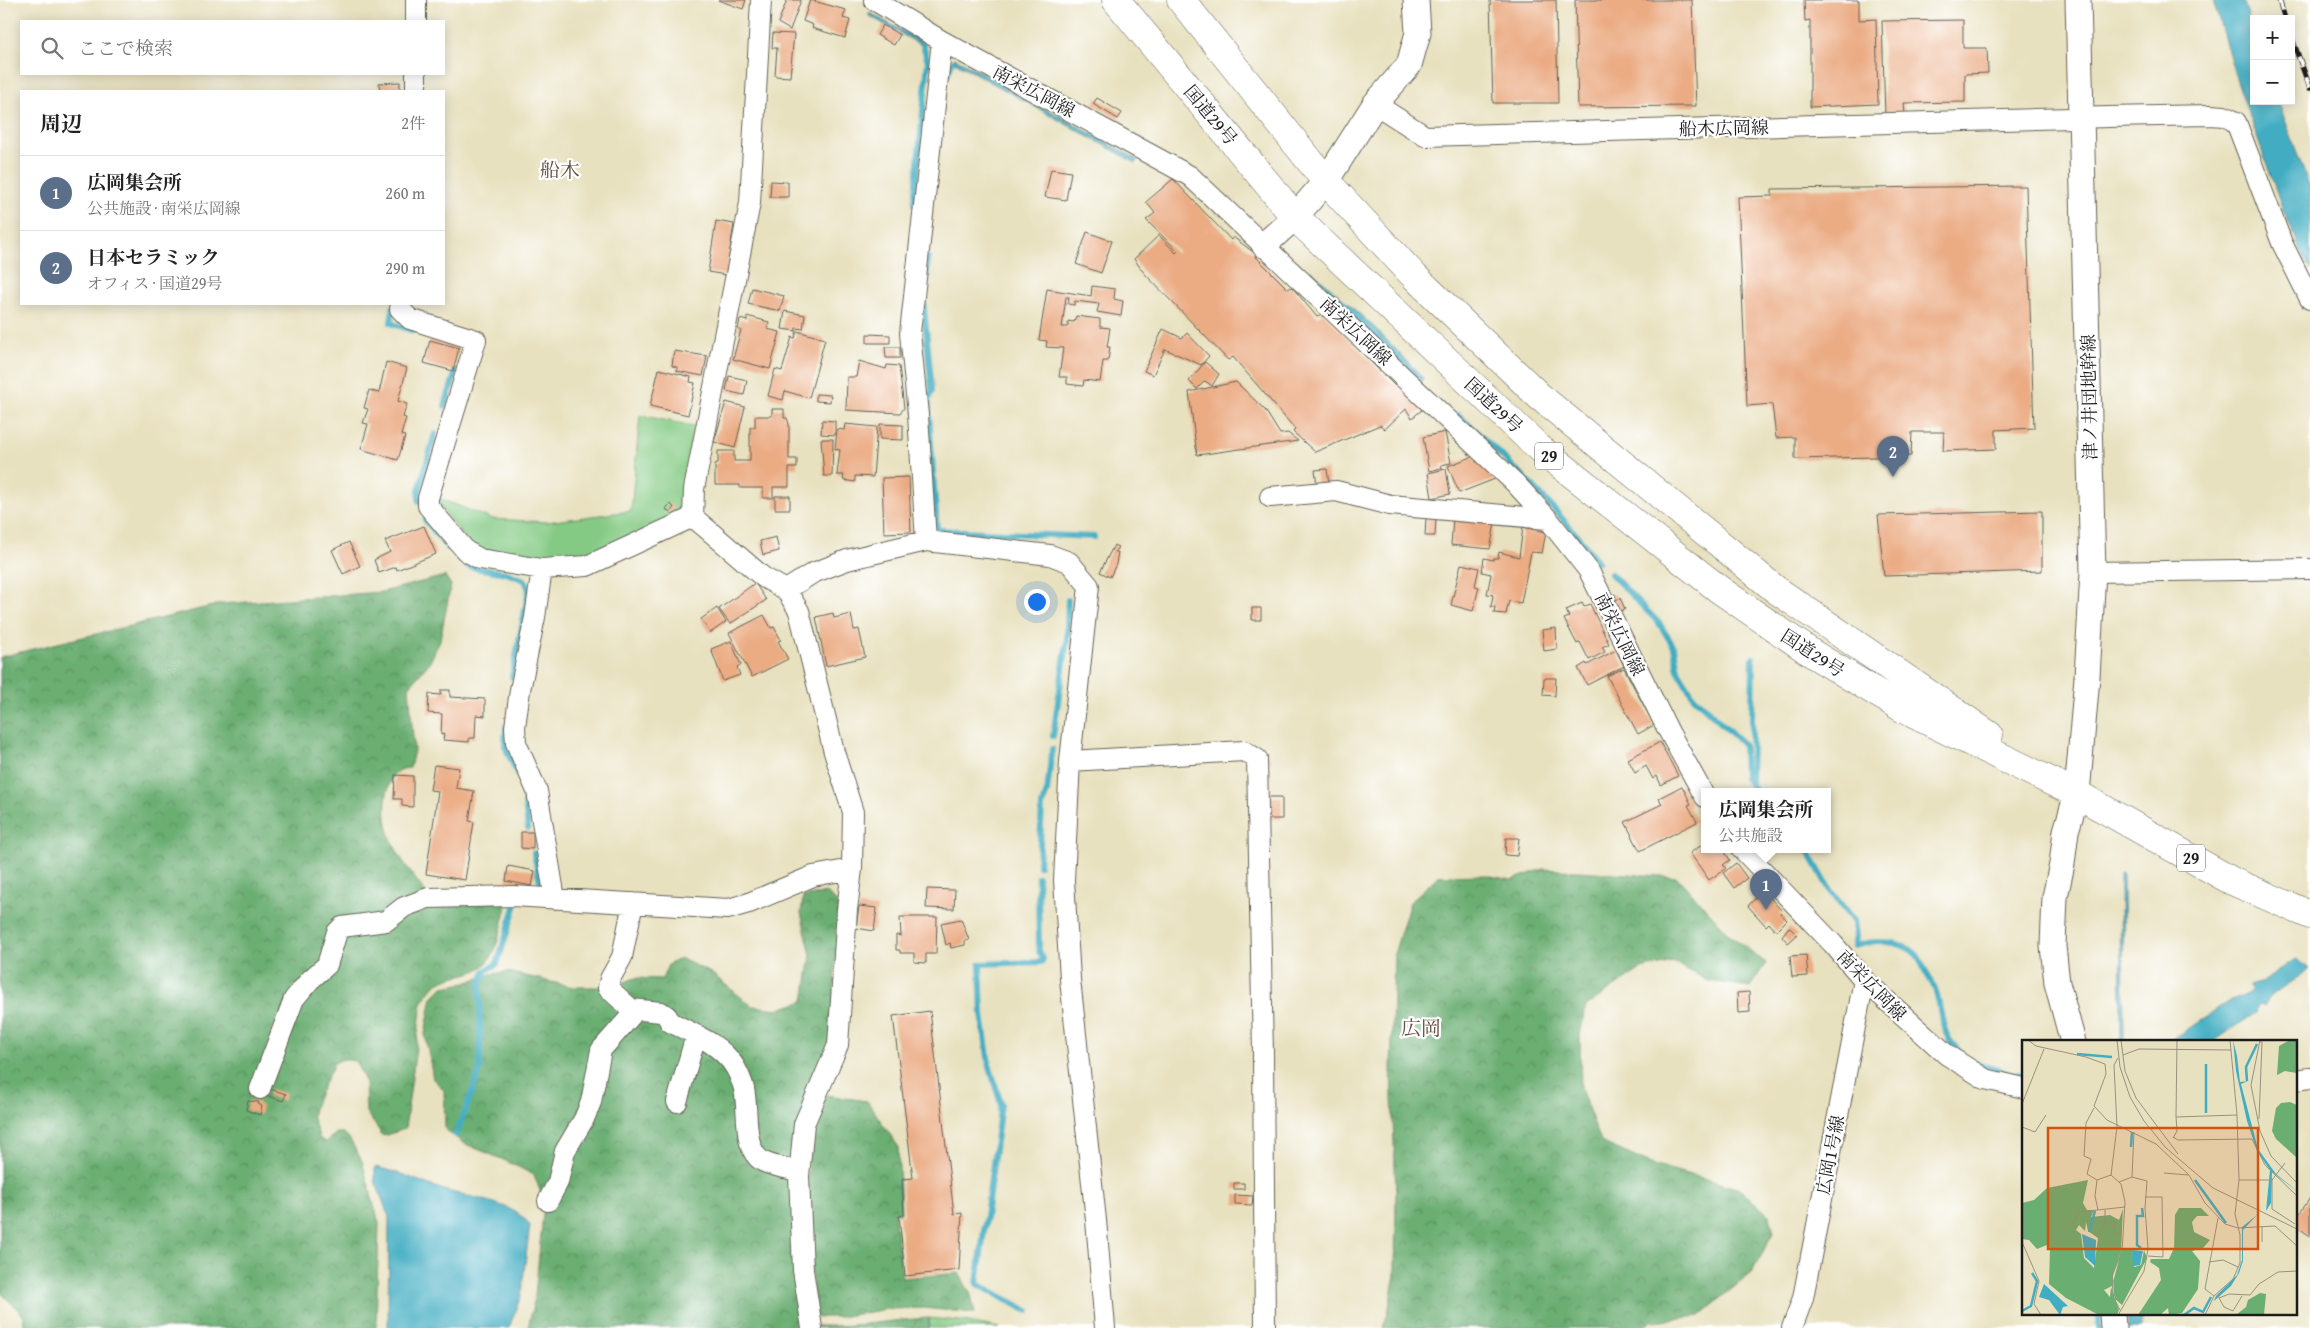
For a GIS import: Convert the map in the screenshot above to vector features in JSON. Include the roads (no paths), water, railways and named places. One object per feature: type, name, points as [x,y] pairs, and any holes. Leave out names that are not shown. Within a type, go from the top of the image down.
[{"type":"highway","name":"国道29号","points":[[1116,0],[1295,217],[1539,448],[1720,590],[1813,654],[1907,711],[2077,794],[2232,881],[2310,915]]},
{"type":"highway","name":"国道29号","points":[[1181,0],[1326,180],[1414,277],[1539,396],[1658,495],[1775,588],[2077,794]]},
{"type":"street","points":[[416,0],[416,20]]},
{"type":"street","points":[[693,517],[694,488],[750,203],[761,0]]},
{"type":"street","name":"南栄広岡線","points":[[874,0],[942,42],[1190,176],[1516,483],[1548,519],[1589,572],[1668,730],[1701,790]]},
{"type":"street","points":[[1264,245],[1295,217],[1326,180],[1375,104],[1409,64],[1418,33],[1416,0]]},
{"type":"street","name":"津ノ井団地幹線","points":[[2072,1040],[2057,983],[2053,946],[2055,897],[2066,831],[2077,794],[2087,677],[2092,572],[2078,0]]},
{"type":"street","points":[[926,541],[918,415],[910,333],[942,42]]},
{"type":"street","points":[[416,75],[416,90]]},
{"type":"street","name":"船木広岡線","points":[[1375,104],[1426,136],[2224,116],[2236,122],[2282,243],[2310,299]]},
{"type":"street","points":[[401,305],[400,309],[410,319],[476,340],[428,498],[428,506],[466,551],[480,559],[542,569],[587,566],[693,517]]},
{"type":"street","points":[[1270,497],[1336,491],[1390,505],[1548,519]]},
{"type":"street","points":[[693,517],[763,577],[786,590],[800,611],[834,752],[852,812],[852,869],[847,910],[838,1045],[804,1124],[799,1171],[803,1270],[812,1328]]},
{"type":"street","points":[[786,590],[813,574],[847,560],[926,541],[1050,555],[1069,562],[1089,586],[1070,761],[1064,880],[1070,979],[1096,1220],[1105,1328]]},
{"type":"street","points":[[542,569],[535,617],[520,690],[516,743],[537,791],[555,899]]},
{"type":"street","points":[[2092,572],[2310,569]]},
{"type":"street","points":[[1070,761],[1244,751],[1257,759],[1263,1045],[1265,1328]]},
{"type":"street","name":"南栄広岡線","points":[[1746,853],[1833,944],[1864,980],[1947,1055],[1985,1079],[2022,1088]]},
{"type":"street","points":[[260,1089],[294,1000],[310,980],[327,965],[337,932],[342,927],[386,920],[404,907],[428,898],[513,896],[728,909],[749,904],[813,876],[852,869]]},
{"type":"street","points":[[633,904],[622,957],[610,979],[608,988],[631,1009],[661,1012],[667,1016],[670,1022],[708,1042],[726,1057],[744,1086],[749,1137],[753,1152],[768,1164],[799,1171]]},
{"type":"street","name":"広岡1号線","points":[[1792,1328],[1803,1298],[1864,980]]},
{"type":"street","points":[[548,1201],[558,1182],[565,1151],[584,1119],[591,1102],[601,1050],[610,1037],[631,1016],[631,1009]]},
{"type":"street","points":[[677,1102],[696,1035]]},
{"type":"water","points":[[2213,0],[2243,0],[2250,22],[2250,105],[2279,105],[2310,188],[2310,270],[2283,210],[2235,75]]},
{"type":"water","points":[[870,13],[923,42],[921,45],[868,15]]},
{"type":"water","points":[[955,58],[1137,159],[1136,163],[953,61]]},
{"type":"water","points":[[1311,270],[1377,330],[1423,378],[1420,383],[1306,275]]},
{"type":"water","points":[[2120,874],[2123,874],[2124,1040],[2121,1040]]},
{"type":"water","points":[[2295,959],[2310,969],[2270,996],[2264,1006],[2260,1004],[2255,1010],[2257,1012],[2216,1040],[2172,1040],[2232,999],[2245,996],[2252,991],[2248,986],[2263,982]]},
{"type":"water","points":[[375,1167],[401,1174],[441,1189],[501,1205],[522,1217],[530,1225],[521,1296],[509,1328],[388,1328],[389,1217],[375,1181]]},
{"type":"water","points":[[2127,1316],[2141,1316],[2141,1328],[2127,1328]]},
{"type":"waterway","points":[[914,204],[928,62],[923,45]]},
{"type":"waterway","points":[[947,76],[952,62]]},
{"type":"waterway","points":[[926,282],[928,258]]},
{"type":"waterway","points":[[923,298],[932,391],[928,401],[937,530],[1094,537]]},
{"type":"waterway","points":[[393,308],[391,323],[413,331]]},
{"type":"waterway","points":[[445,406],[456,371]]},
{"type":"waterway","points":[[1458,415],[1531,485],[1598,562]]},
{"type":"waterway","points":[[419,501],[419,490],[435,434]]},
{"type":"waterway","points":[[425,520],[448,548]]},
{"type":"waterway","points":[[459,559],[470,567],[506,573],[525,580],[529,590],[512,677]]},
{"type":"waterway","points":[[1611,574],[1659,623],[1674,647],[1678,670],[1693,696],[1744,745],[1745,778],[1753,788]]},
{"type":"waterway","points":[[1053,736],[1067,641],[1068,600]]},
{"type":"waterway","points":[[1751,784],[1753,658]]},
{"type":"waterway","points":[[506,727],[505,746],[517,773]]},
{"type":"waterway","points":[[1039,865],[1042,805],[1047,792],[1052,749]]},
{"type":"waterway","points":[[524,793],[528,828]]},
{"type":"waterway","points":[[532,888],[541,887],[534,853]]},
{"type":"waterway","points":[[1809,853],[1830,890],[1854,921],[1856,937],[1854,946],[1878,942],[1895,943],[1910,949],[1917,956],[1935,989],[1946,1033],[1955,1047],[1962,1053]]},
{"type":"waterway","points":[[1028,1311],[977,1284],[1001,1104],[989,1064],[982,1015],[980,964],[1041,962],[1043,959],[1039,951],[1038,877]]},
{"type":"waterway","points":[[456,1135],[480,1070],[480,986],[485,971],[497,964],[516,904]]},
{"type":"waterway","points":[[1974,1062],[2010,1074],[2022,1074]]},
{"type":"waterway","points":[[2099,1316],[2099,1328]]},
{"type":"railway","points":[[2279,0],[2284,15]]},
{"type":"railway","points":[[2295,47],[2310,88]]},
{"type":"place","name":"日本セラミック","points":[[1893,477]]},
{"type":"place","name":"広岡集会所","points":[[1766,910]]},
{"type":"district","name":"船木","points":[[560,169]]},
{"type":"district","name":"広岡","points":[[1421,1027]]}]
